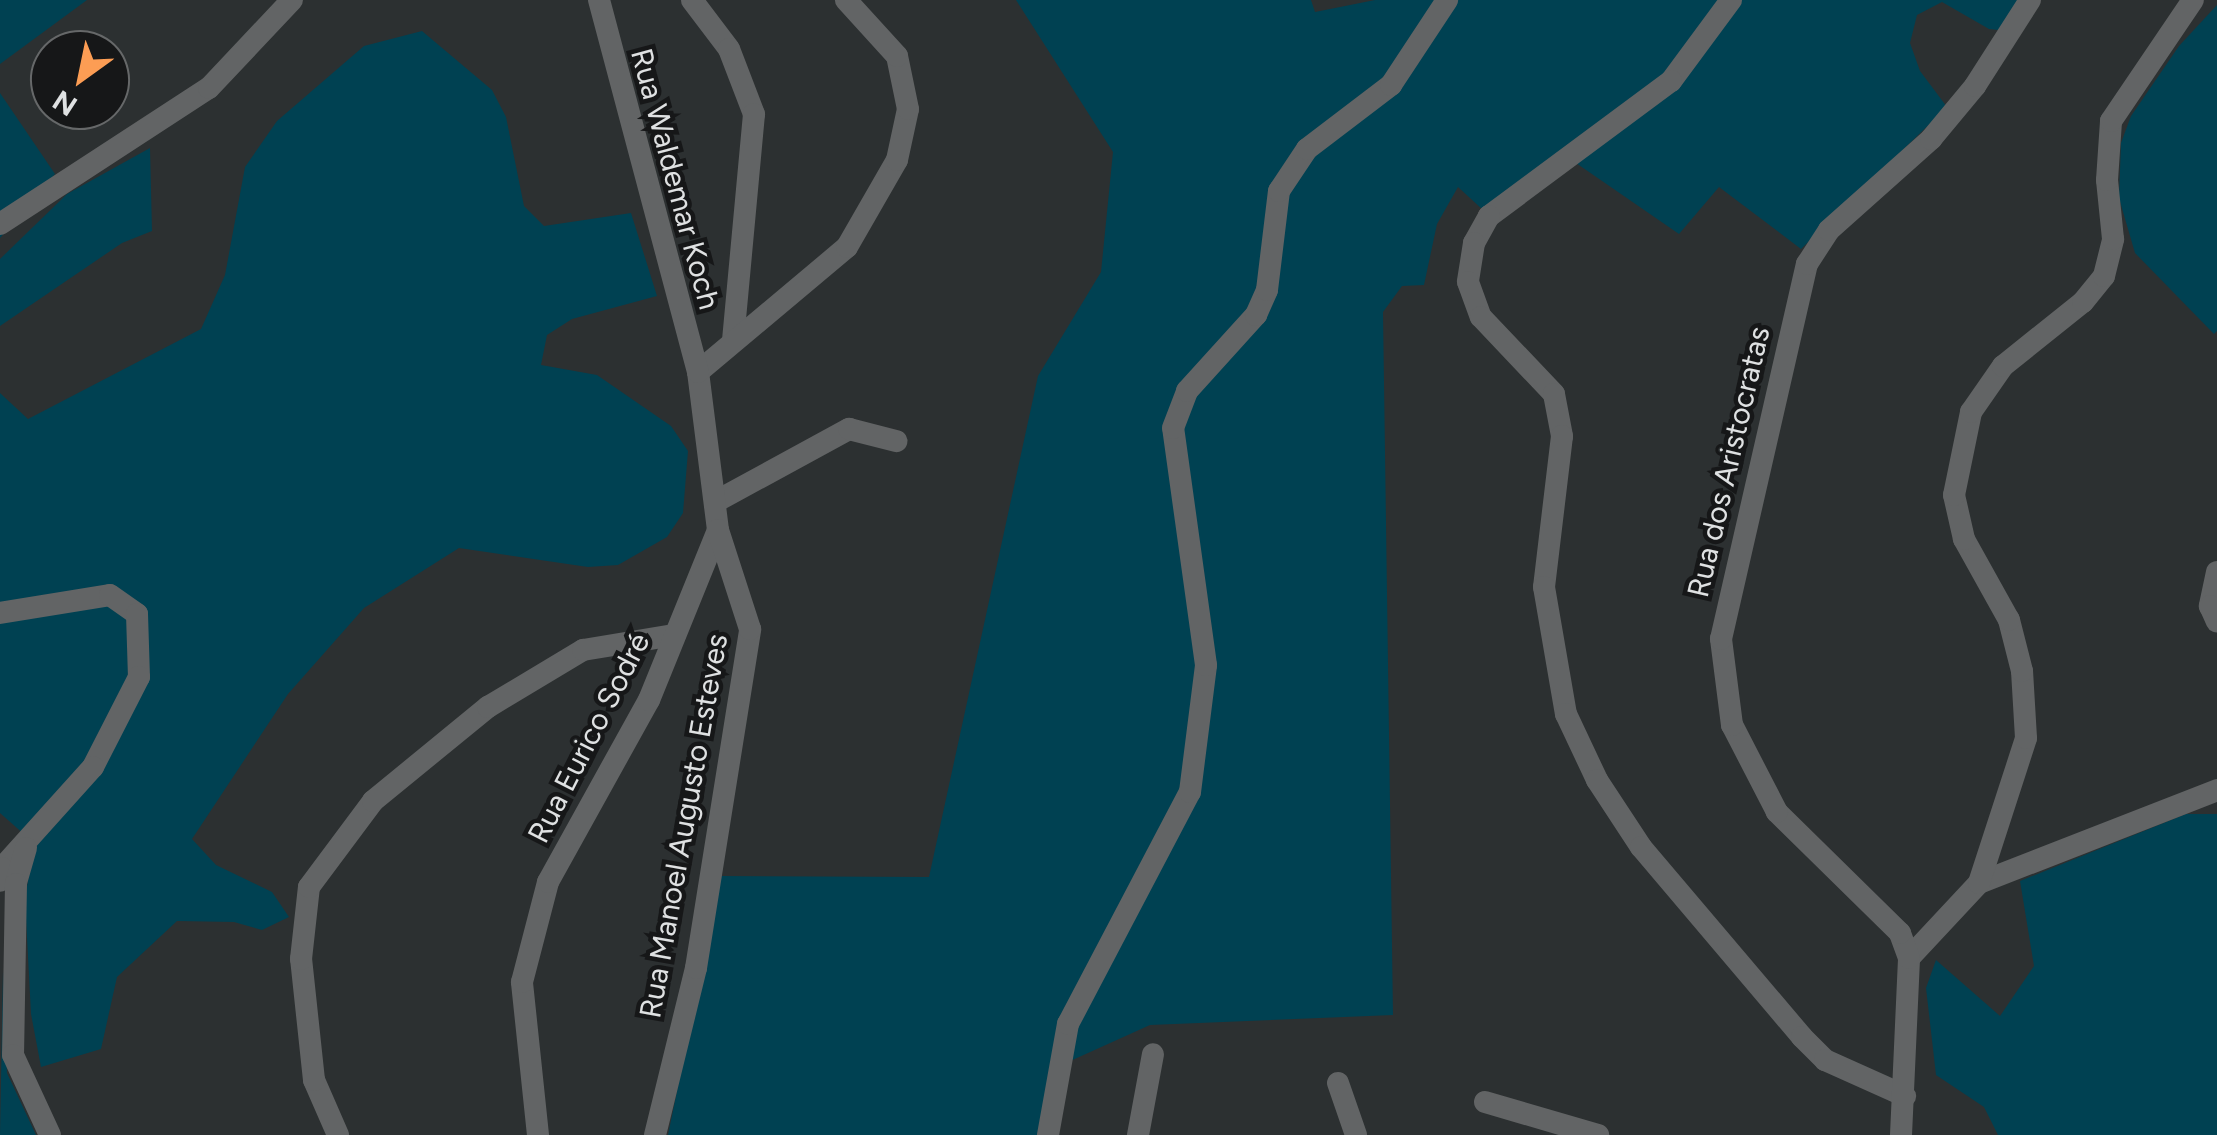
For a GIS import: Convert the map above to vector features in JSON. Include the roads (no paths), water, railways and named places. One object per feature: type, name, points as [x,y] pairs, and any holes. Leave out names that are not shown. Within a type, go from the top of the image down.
[{"type":"street","points":[[0,224],[209,88],[292,0]]},
{"type":"street","name":"Rua Waldemar Koch","points":[[599,0],[698,372]]},
{"type":"street","points":[[692,0],[729,49],[754,114],[733,341]]},
{"type":"street","points":[[698,372],[846,248],[898,160],[908,108],[897,56],[846,0]]},
{"type":"street","points":[[1048,1135],[1068,1024],[1190,792],[1206,665],[1173,428],[1187,392],[1262,302],[1278,192],[1306,148],[1391,86],[1447,0]]},
{"type":"street","points":[[1731,0],[1671,81],[1489,216],[1474,243],[1468,282],[1481,317],[1554,394],[1562,436],[1544,587],[1566,714],[1597,780],[1641,847],[1802,1037],[1826,1060],[1905,1096]]},
{"type":"street","name":"Rua dos Aristocratas","points":[[1909,958],[1900,933],[1777,812],[1732,724],[1721,639],[1807,264],[1829,230],[1942,126],[2030,0]]},
{"type":"street","points":[[1900,1135],[1905,1096],[1909,958],[1979,883],[2026,738],[2022,671],[2009,620],[1964,539],[1954,495],[1971,412],[2003,366],[2083,302],[2104,276],[2113,239],[2111,121],[2193,0]]},
{"type":"street","name":"Rua Eurico Sodré","points":[[538,1135],[522,982],[548,882],[649,700],[718,530],[698,372]]},
{"type":"street","points":[[715,502],[848,429],[896,441]]},
{"type":"street","name":"Rua Manoel Augusto Esteves","points":[[654,1135],[696,968],[750,629],[718,530]]},
{"type":"street","points":[[2217,572],[2210,606],[2217,622]]},
{"type":"street","points":[[0,614],[110,595],[137,614],[139,677],[93,767],[1,873]]},
{"type":"street","points":[[338,1135],[314,1080],[301,959],[309,887],[374,801],[488,707],[583,650],[675,635]]},
{"type":"street","points":[[1979,883],[2217,790]]},
{"type":"street","points":[[26,848],[16,884],[14,1055],[50,1135]]},
{"type":"street","points":[[1138,1135],[1153,1054]]},
{"type":"street","points":[[1338,1084],[1356,1135]]},
{"type":"street","points":[[1485,1102],[1598,1135]]}]
